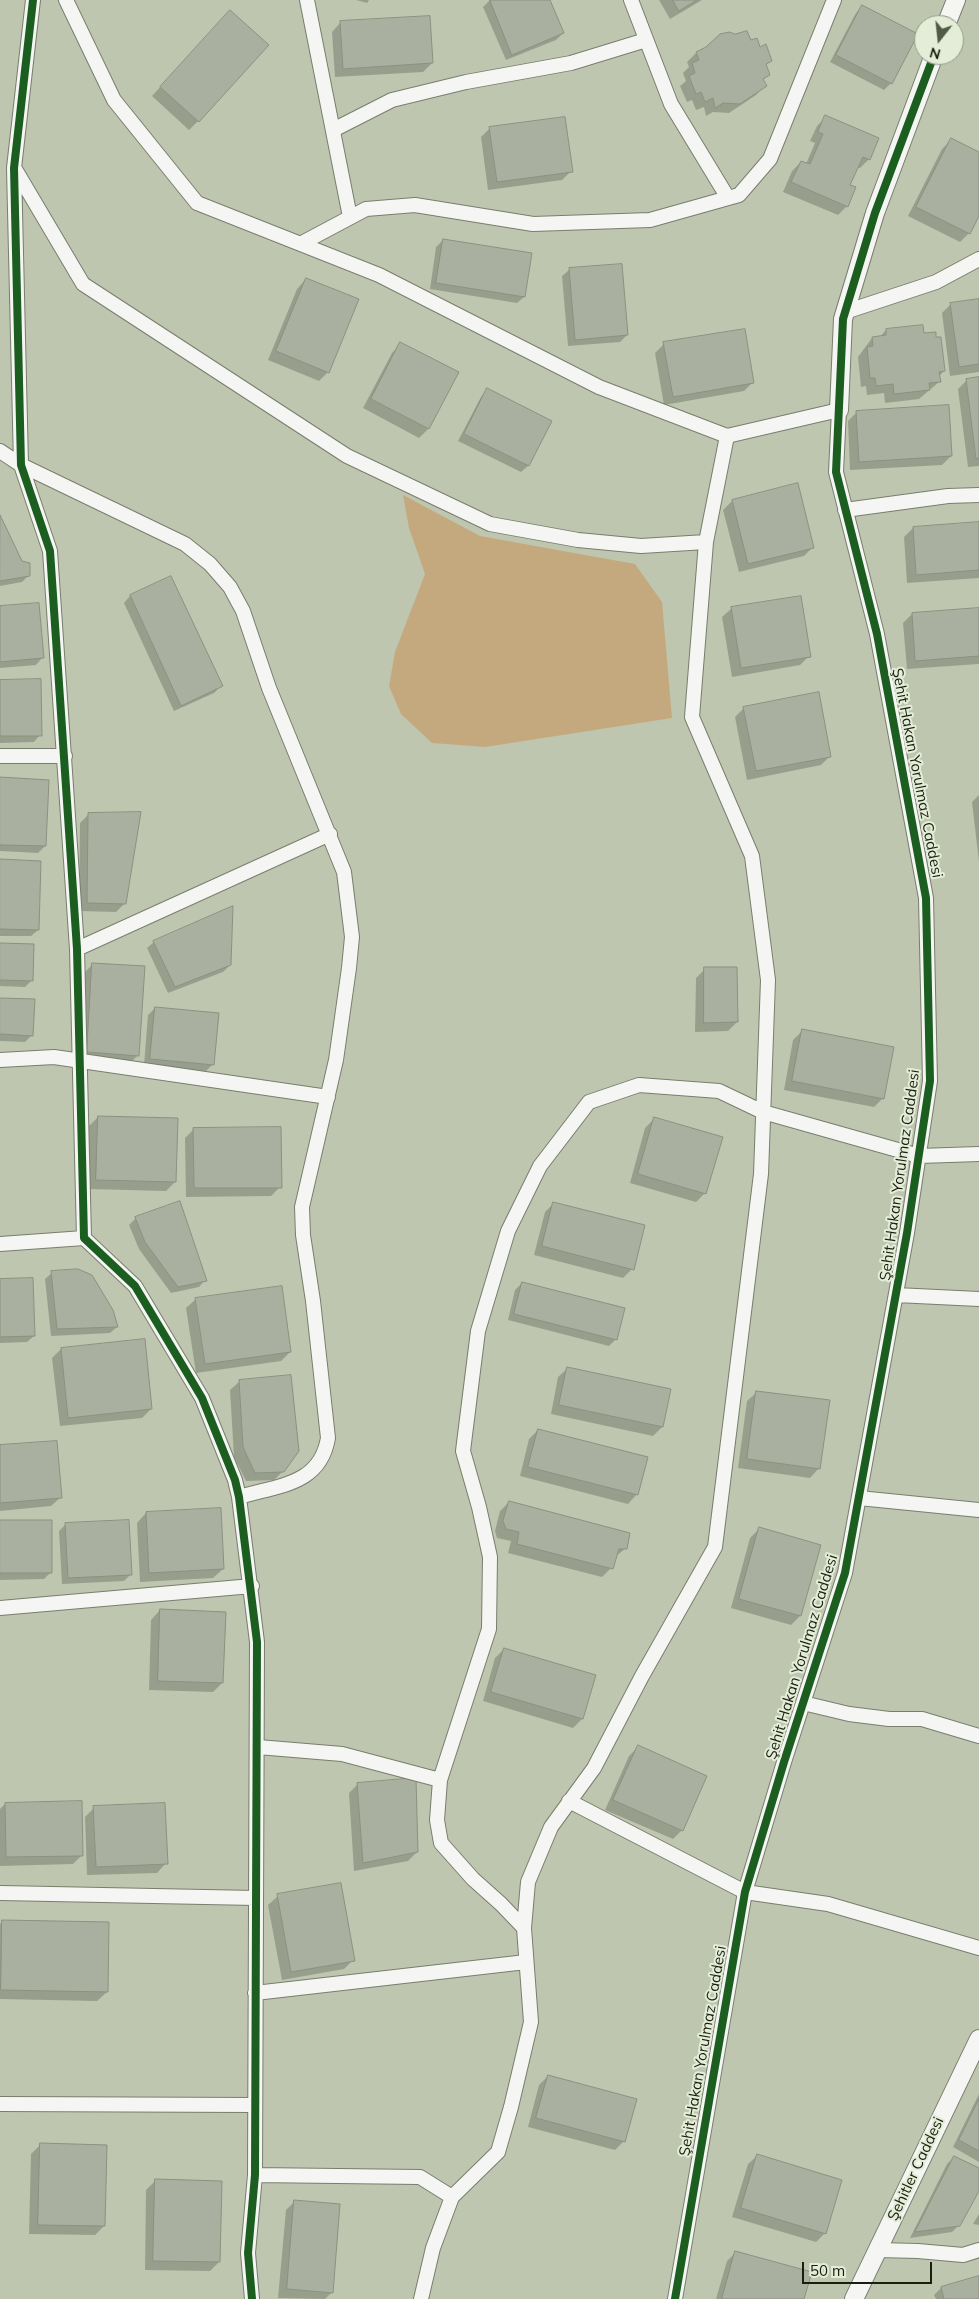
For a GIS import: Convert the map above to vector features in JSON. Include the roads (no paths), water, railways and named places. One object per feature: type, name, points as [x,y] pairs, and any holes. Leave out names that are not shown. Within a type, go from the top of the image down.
[{"type":"street","points":[[33,0],[14,168],[21,465],[50,551],[77,949],[84,1238],[135,1286],[202,1398],[240,1497],[252,1586],[257,1642],[258,1747],[255,2175],[248,2253],[252,2299]]},
{"type":"street","points":[[66,0],[114,100],[197,203],[379,275],[599,386],[727,436],[839,410]]},
{"type":"street","points":[[307,0],[350,217]]},
{"type":"street","points":[[631,0],[671,104],[728,198]]},
{"type":"street","points":[[302,243],[366,209],[415,205],[533,224],[650,220],[739,195],[770,159],[834,0]]},
{"type":"street","points":[[950,15],[956,0]]},
{"type":"street","points":[[333,130],[392,100],[466,82],[571,64],[646,40]]},
{"type":"street","name":"Şehit Hakan Yorulmaz Caddesi","points":[[675,2299],[745,1892],[845,1573],[896,1295],[930,1081],[926,898],[877,634],[836,472],[845,312],[875,213],[930,65]]},
{"type":"street","points":[[14,168],[83,284],[347,456],[490,524],[578,540],[641,546],[706,542]]},
{"type":"street","points":[[845,312],[936,282],[979,259]]},
{"type":"street","points":[[421,2299],[433,2248],[452,2197],[498,2152],[530,2022],[524,1928],[528,1882],[551,1827],[594,1768],[642,1676],[714,1547],[761,1174],[768,980],[752,856],[692,717],[706,542],[727,436]]},
{"type":"street","points":[[0,451],[21,465],[178,540],[210,564],[230,587],[243,611],[273,697],[344,872],[352,937],[349,968],[328,1097],[302,1207],[303,1235],[314,1301],[328,1438],[326,1453],[318,1466],[307,1476],[240,1497]]},
{"type":"street","points":[[845,510],[948,496],[979,495]]},
{"type":"street","points":[[0,756],[65,756]]},
{"type":"street","points":[[77,949],[330,834]]},
{"type":"street","points":[[0,1060],[44,1057],[328,1097]]},
{"type":"street","points":[[524,1928],[502,1904],[473,1879],[441,1843],[437,1820],[440,1780],[489,1629],[490,1556],[480,1507],[463,1451],[478,1331],[512,1223],[540,1166],[589,1102],[639,1085],[719,1092],[763,1112],[919,1156],[979,1154]]},
{"type":"street","points":[[0,1244],[84,1238]]},
{"type":"street","points":[[896,1295],[979,1299]]},
{"type":"street","points":[[859,1498],[979,1510]]},
{"type":"street","points":[[0,1608],[252,1586]]},
{"type":"street","points":[[803,1703],[879,1718],[922,1719],[979,1736]]},
{"type":"street","points":[[258,1747],[342,1754],[440,1780]]},
{"type":"street","points":[[569,1801],[745,1892],[828,1904],[979,1948]]},
{"type":"street","points":[[0,1893],[256,1898]]},
{"type":"street","points":[[255,1993],[526,1962]]},
{"type":"street","name":"Şehitler Caddesi","points":[[854,2299],[979,2039]]},
{"type":"street","points":[[0,2104],[255,2105]]},
{"type":"street","points":[[255,2175],[420,2177],[452,2197]]},
{"type":"street","points":[[878,2250],[918,2250],[963,2255],[979,2250]]}]
